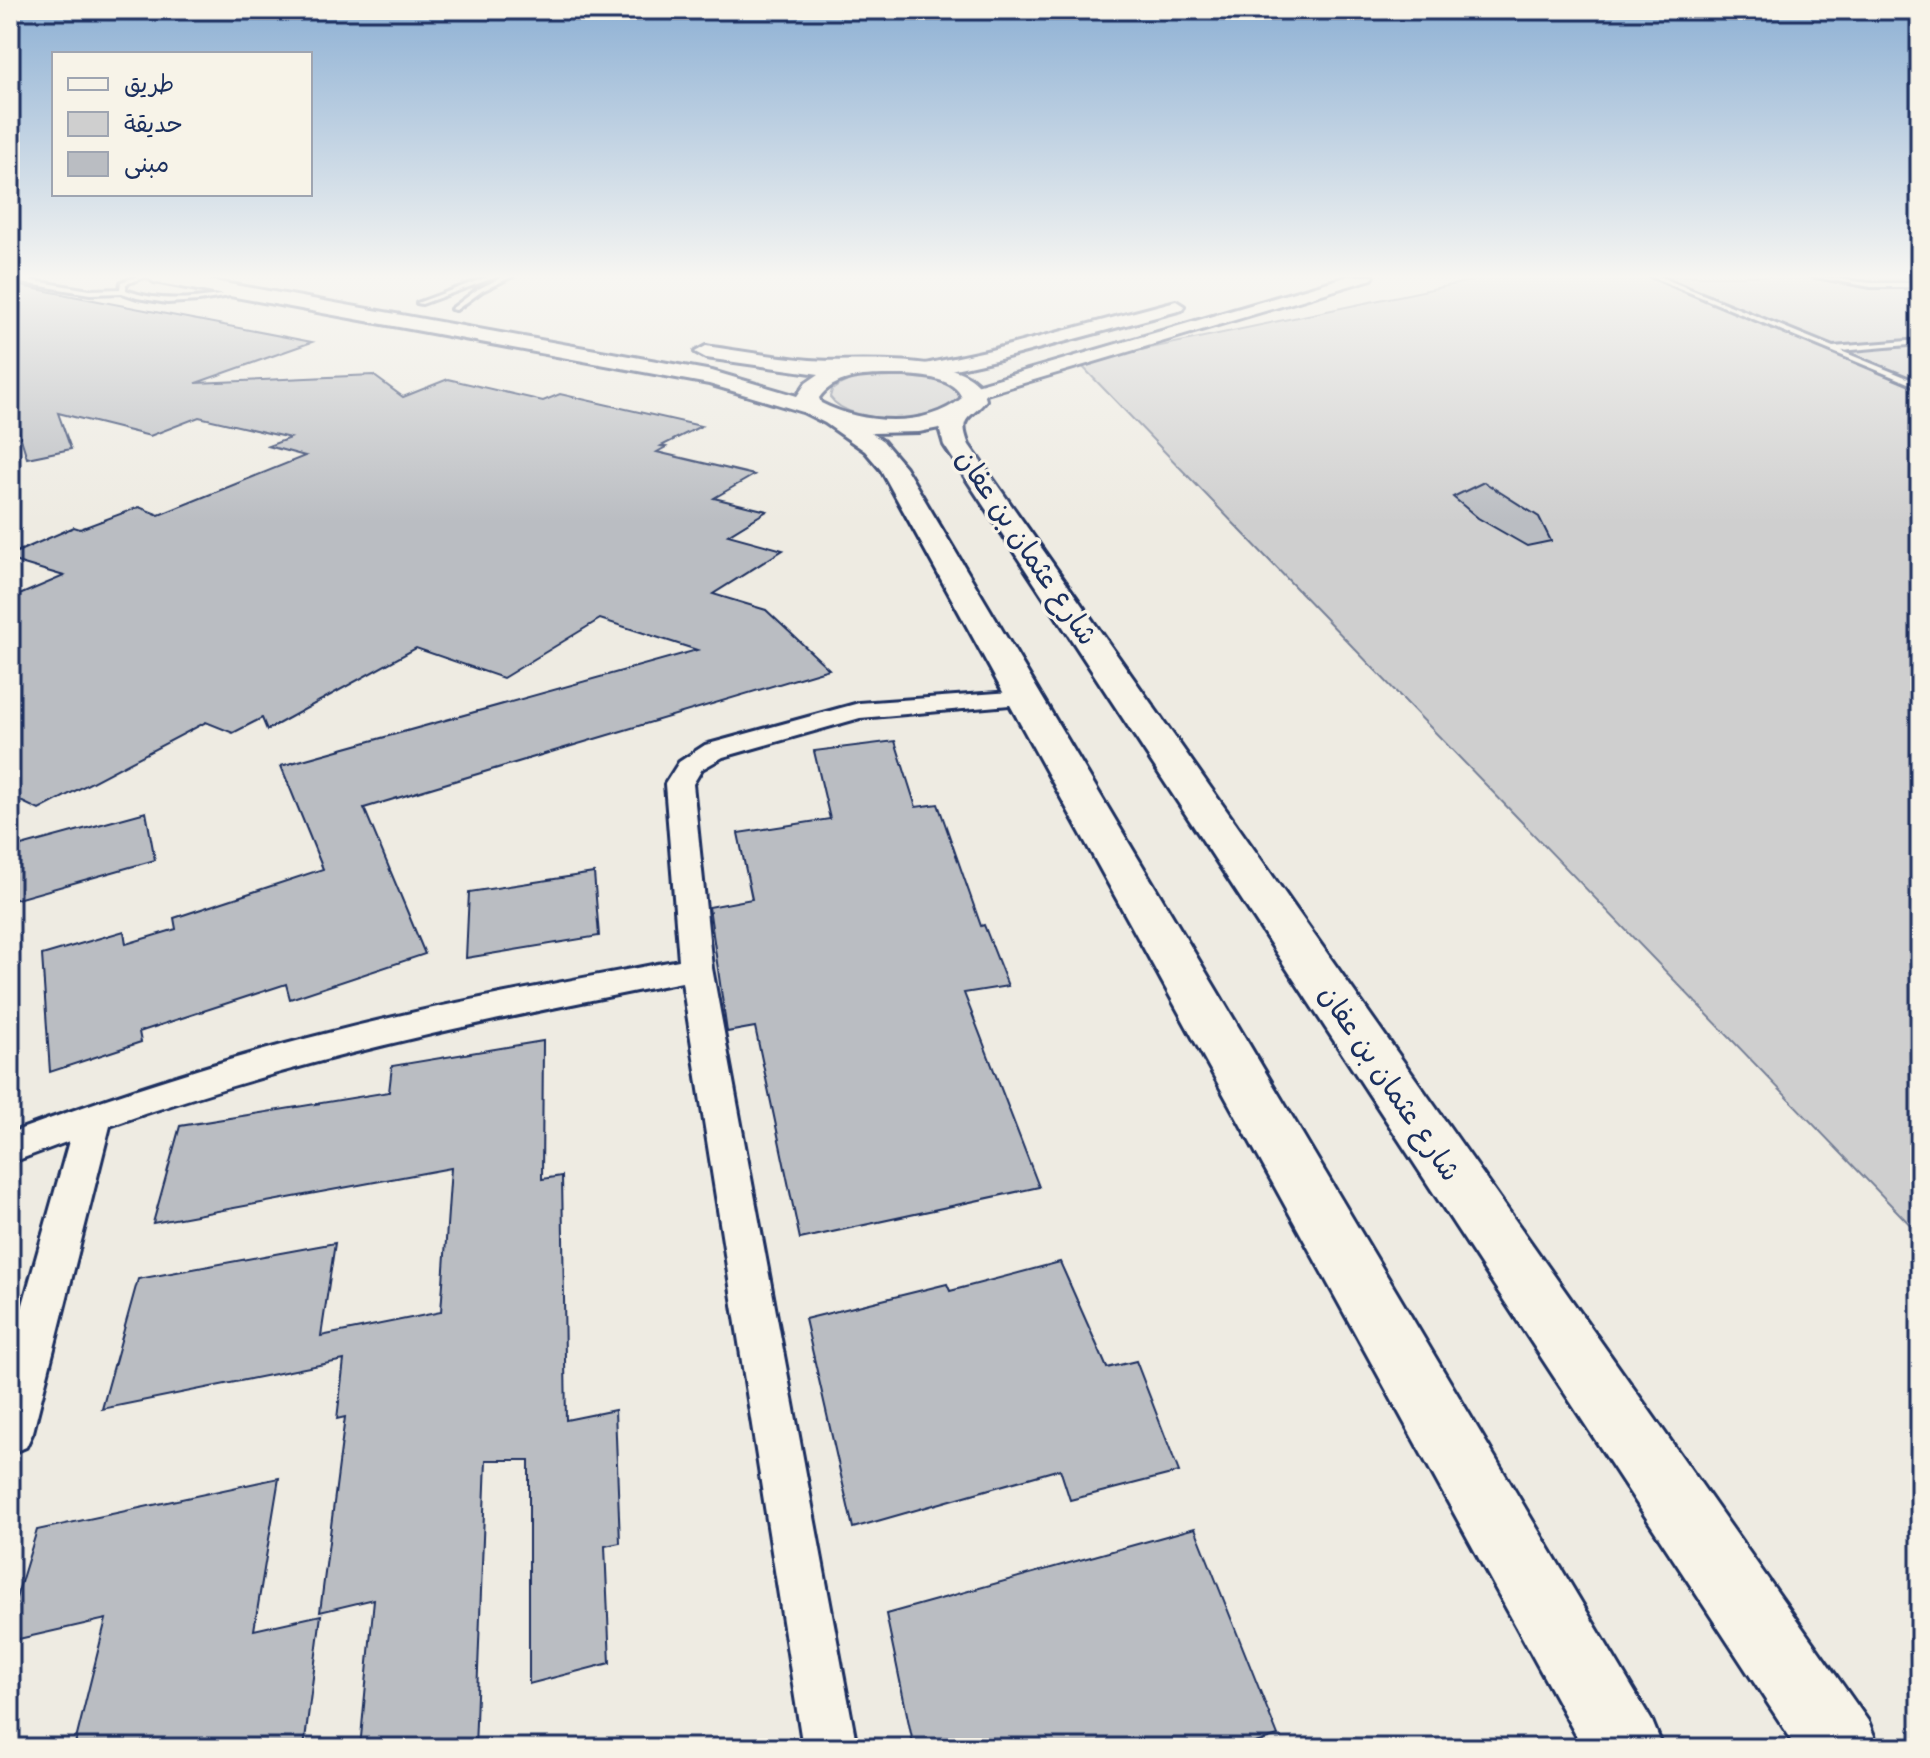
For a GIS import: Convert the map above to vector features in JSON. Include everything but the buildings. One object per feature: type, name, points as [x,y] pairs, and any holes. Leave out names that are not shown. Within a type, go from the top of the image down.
[{"type":"main road","points":[[603,358],[712,378],[858,424],[910,425],[964,404],[965,383],[923,370],[809,367],[749,358]]},
{"type":"main road","points":[[864,370],[824,381],[812,389],[807,398],[823,413],[874,446],[892,467],[1625,1748]]},
{"type":"main road","name":"شارع عثمان بن عفان","points":[[964,404],[951,430],[957,445],[1841,1748]]},
{"type":"street","points":[[923,370],[979,358]]},
{"type":"street","points":[[964,404],[1108,358]]},
{"type":"street","points":[[830,1748],[696,968],[679,784],[684,771],[714,751],[859,711],[1025,698]]},
{"type":"street","points":[[10,1148],[94,1116],[290,1056],[432,1020],[696,968]]},
{"type":"street","points":[[10,1432],[94,1116]]},
{"type":"lane","points":[[1850,358],[1920,386]]},
{"type":"green space","points":[[1103,358],[1920,358],[1920,1235],[1079,363]]},
{"type":"green space","points":[[916,373],[950,381],[962,395],[952,405],[936,412],[896,418],[856,414],[830,397],[832,390],[861,376]]}]
